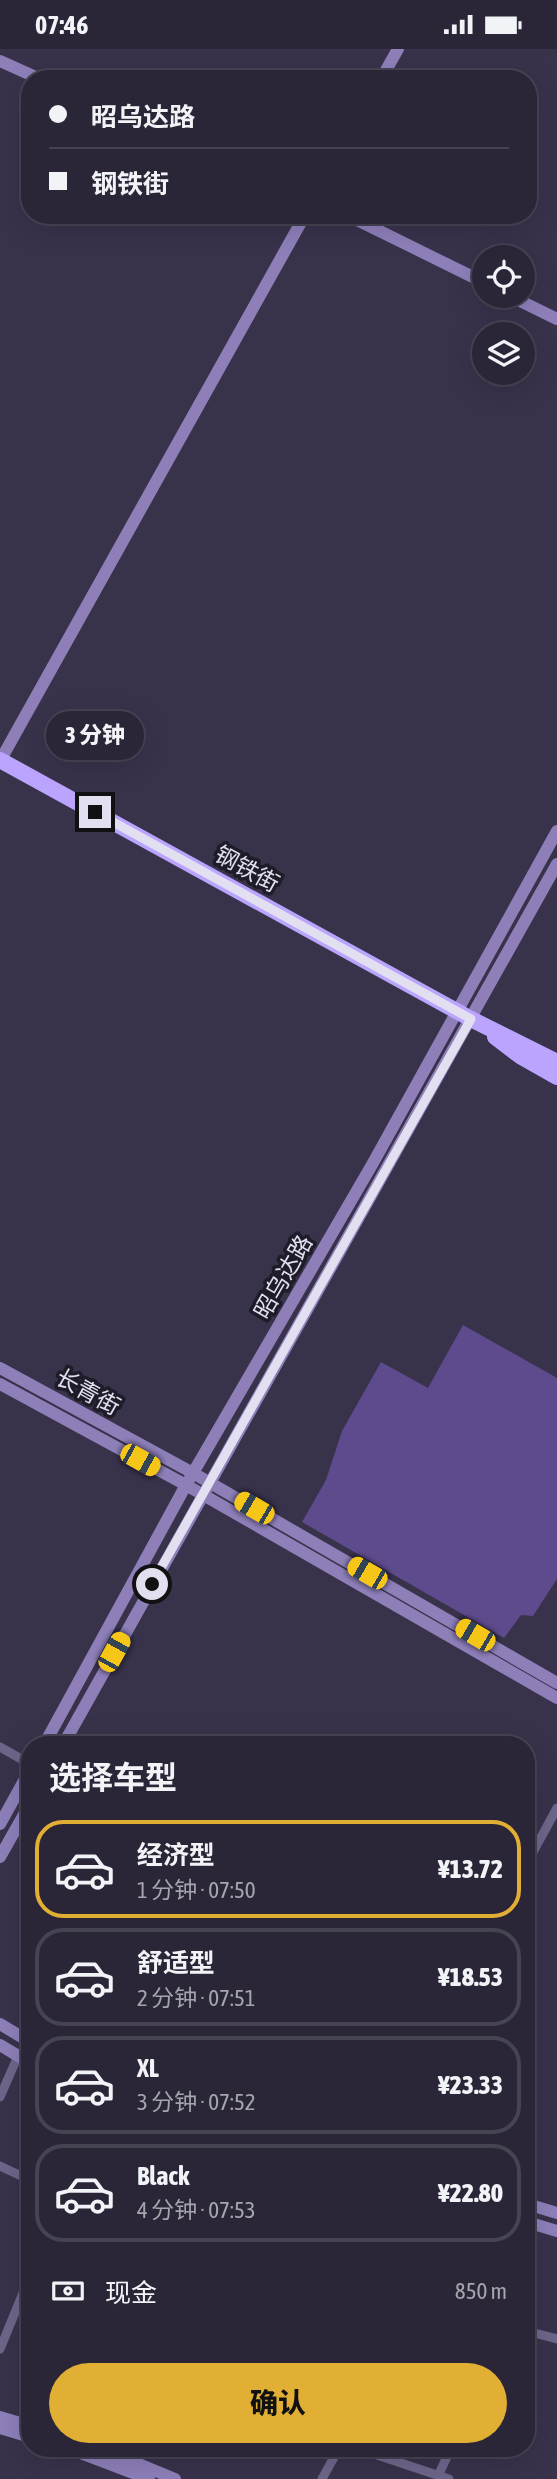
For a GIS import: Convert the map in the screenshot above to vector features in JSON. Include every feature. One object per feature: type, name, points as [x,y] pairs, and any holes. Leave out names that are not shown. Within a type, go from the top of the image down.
[{"type":"highway","name":"钢铁街","points":[[0,760],[464,1015],[557,1062]]},
{"type":"highway","name":"钢铁街","points":[[464,1015],[520,1056],[557,1077]]},
{"type":"main road","points":[[386,70],[398,49]]},
{"type":"main road","points":[[0,61],[21,70]]},
{"type":"main road","points":[[0,760],[300,224]]},
{"type":"main road","points":[[365,224],[472,277]]},
{"type":"main road","points":[[535,308],[557,319]]},
{"type":"main road","name":"昭乌达路","points":[[68,1736],[464,1015],[557,831]]},
{"type":"main road","name":"昭乌达路","points":[[49,1736],[186,1485],[373,1163],[557,864]]},
{"type":"main road","name":"长青街","points":[[0,1368],[193,1473],[557,1683]]},
{"type":"main road","name":"长青街","points":[[0,1384],[202,1494],[557,1698]]},
{"type":"main road","points":[[0,1824],[21,1786]]},
{"type":"main road","points":[[0,1857],[21,1820]]},
{"type":"main road","points":[[0,2024],[21,2037]]},
{"type":"main road","points":[[0,2045],[21,2057]]},
{"type":"main road","points":[[535,2206],[557,2213]]},
{"type":"main road","points":[[535,2224],[557,2231]]},
{"type":"main road","points":[[0,2417],[21,2423]]},
{"type":"main road","points":[[0,2428],[21,2434]]},
{"type":"main road","points":[[105,2457],[149,2479]]},
{"type":"main road","points":[[111,2457],[175,2479]]},
{"type":"street","points":[[0,1747],[21,1759]]},
{"type":"street","points":[[535,1848],[557,1808]]},
{"type":"street","points":[[0,2098],[21,2064]]},
{"type":"street","points":[[0,2166],[21,2176]]},
{"type":"street","points":[[0,2349],[21,2298]]},
{"type":"street","points":[[17,2308],[21,2310]]},
{"type":"street","points":[[535,2332],[557,2339]]},
{"type":"street","points":[[322,2479],[335,2457]]},
{"type":"street","points":[[382,2457],[449,2479]]},
{"type":"street","points":[[438,2476],[447,2457]]},
{"type":"shaded area","points":[[463,1325],[557,1378],[557,1579],[533,1616],[521,1615],[504,1638],[302,1522],[326,1480],[342,1431],[381,1362],[428,1388]]},
{"type":"route","points":[[95,812],[471,1019],[152,1584]]}]
